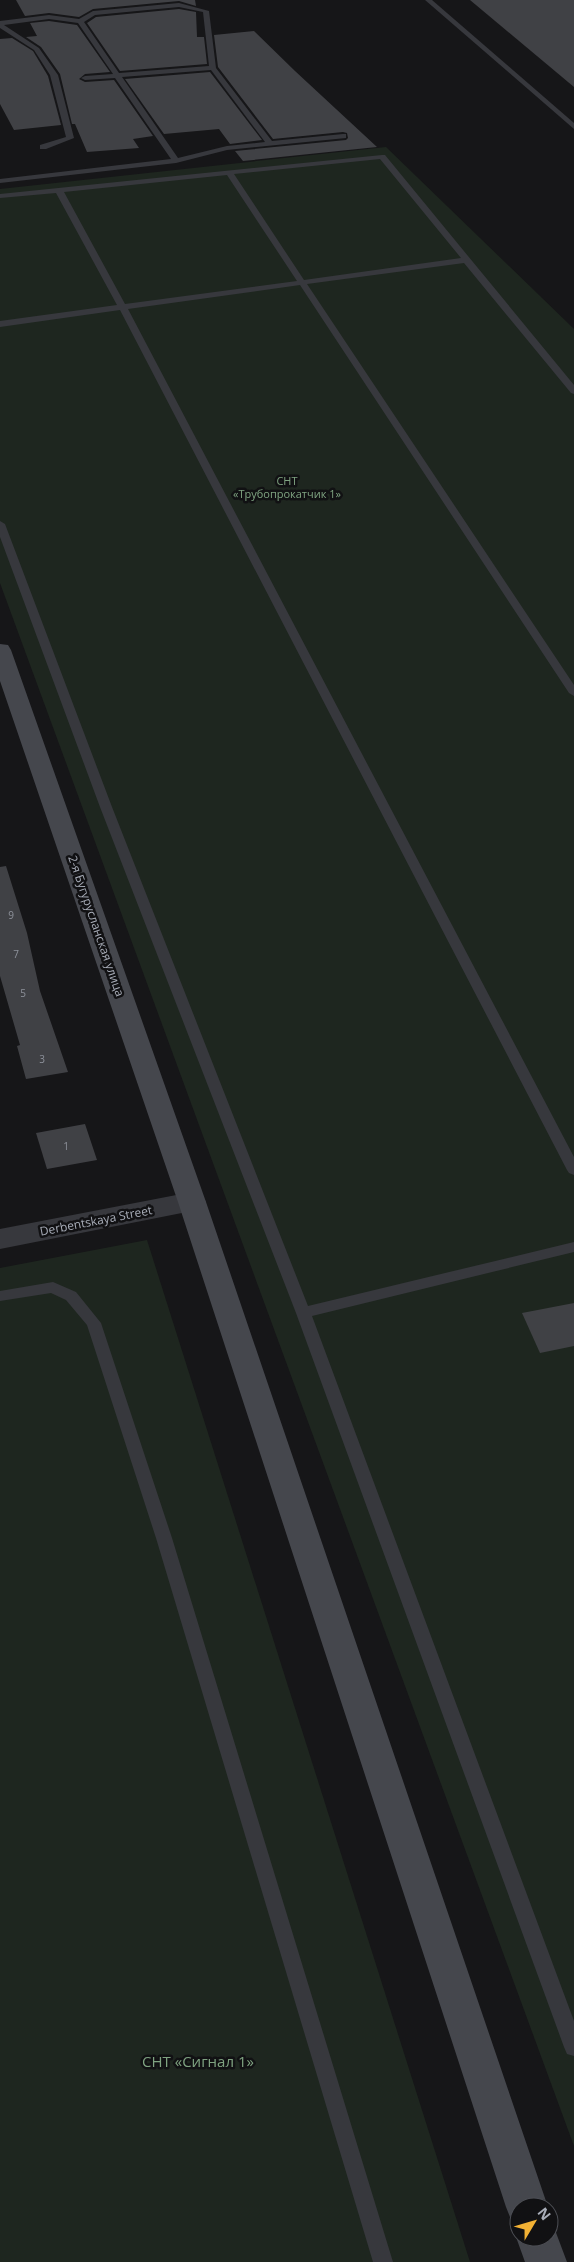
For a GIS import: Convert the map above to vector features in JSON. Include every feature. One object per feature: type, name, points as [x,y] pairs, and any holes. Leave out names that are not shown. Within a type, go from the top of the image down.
[{"type":"street","name":"2-я Бугурусланская улица","points":[[0,650],[192,1202],[524,2197]]},
{"type":"street","name":"Derbentskaya Street","points":[[0,1239],[192,1202]]},
{"type":"street","points":[[541,2247],[546,2262]]},
{"type":"lane","points":[[428,0],[574,127]]},
{"type":"lane","points":[[0,24],[49,17],[80,21],[93,13],[178,5],[206,11],[213,68],[270,144]]},
{"type":"lane","points":[[80,21],[176,161]]},
{"type":"lane","points":[[0,24],[38,49],[54,75],[70,138],[43,147]]},
{"type":"lane","points":[[85,78],[213,68]]},
{"type":"lane","points":[[0,181],[176,161],[227,148],[344,136]]},
{"type":"lane","points":[[0,196],[382,157],[574,391]]},
{"type":"lane","points":[[230,174],[574,693]]},
{"type":"lane","points":[[59,190],[122,306],[574,1170]]},
{"type":"lane","points":[[0,324],[301,281],[467,260]]},
{"type":"lane","points":[[0,524],[106,808],[304,1313],[574,2047]]},
{"type":"lane","points":[[304,1313],[574,1247]]},
{"type":"lane","points":[[0,1296],[53,1287],[71,1296],[94,1323],[166,1548],[383,2262]]},
{"type":"green space","name":"СНТ «Трубопрокатчик 1»","points":[[386,147],[574,329],[574,2146],[0,583],[0,189]]},
{"type":"green space","name":"СНТ «Сигнал 1»","points":[[147,1240],[470,2262],[0,2262],[0,1268]]},
{"type":"building","points":[[16,0],[195,0],[196,6],[179,1],[93,9],[79,17],[49,13],[25,16]]},
{"type":"building","points":[[470,0],[574,0],[574,87]]},
{"type":"building","points":[[179,9],[196,12],[197,37],[204,37],[207,64],[120,71],[87,23],[96,17]]},
{"type":"building","points":[[49,21],[77,25],[110,72],[85,74],[79,79],[85,82],[114,80],[153,136],[133,139],[139,148],[87,152],[75,124],[72,124],[60,74],[41,47],[26,37],[37,36],[30,23]]},
{"type":"building","points":[[254,31],[377,147],[243,161],[235,151],[346,140],[348,138],[347,133],[343,132],[273,139],[218,67],[214,35]]},
{"type":"building","points":[[12,38],[33,51],[48,76],[61,125],[14,130],[0,104],[0,39]]},
{"type":"building","points":[[210,72],[262,140],[230,144],[219,129],[164,134],[125,79]]},
{"type":"building","points":[[6,866],[27,933],[40,991],[68,1072],[26,1079],[17,1046],[20,1045],[0,976],[0,867]]},
{"type":"building","points":[[85,1124],[97,1160],[47,1169],[36,1133]]},
{"type":"building","points":[[574,1303],[574,1346],[540,1353],[522,1313]]}]
